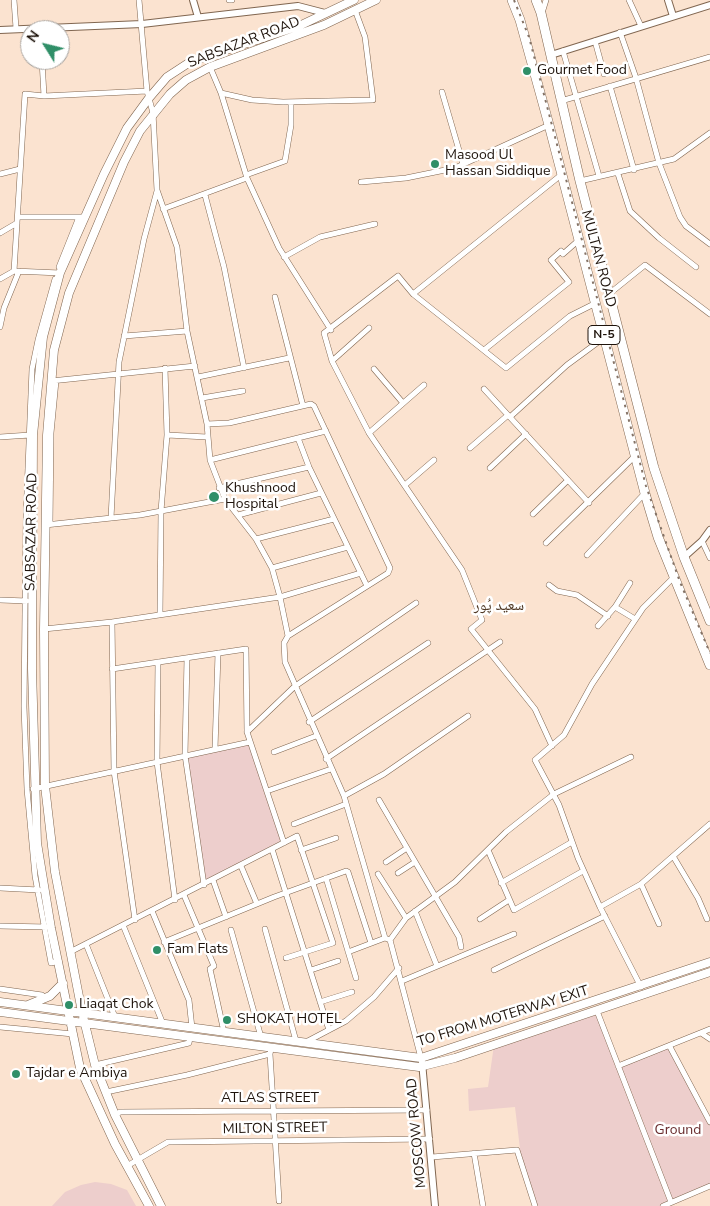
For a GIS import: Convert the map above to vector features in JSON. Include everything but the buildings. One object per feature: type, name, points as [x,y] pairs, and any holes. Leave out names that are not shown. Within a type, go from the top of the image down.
[{"type":"main road","name":"SABSAZAR ROAD","points":[[160,1206],[115,1115],[95,1065],[84,1023],[55,872],[46,786],[44,629],[45,542],[48,524],[47,435],[54,381],[54,350],[69,293],[85,251],[124,162],[153,113],[186,80],[210,67],[314,30],[376,0]]},
{"type":"main road","name":"MULTAN ROAD","points":[[512,0],[520,20],[580,239],[645,494],[658,537],[710,665]]},
{"type":"main road","name":"MULTAN ROAD","points":[[536,0],[541,13],[580,181],[657,477],[684,557],[707,602],[710,621]]},
{"type":"main road","name":"SABSAZAR ROAD","points":[[149,1206],[83,1078],[70,1021],[64,983],[48,927],[41,890],[31,789],[28,601],[33,543],[30,435],[43,337],[58,273],[81,217],[127,128],[148,94],[167,77],[190,62],[308,22],[351,1]]},
{"type":"main road","points":[[308,22],[314,30]]},
{"type":"main road","points":[[33,543],[45,542]]},
{"type":"main road","name":"TO FROM MOTERWAY EXIT","points":[[0,1002],[421,1058],[641,987],[710,962]]},
{"type":"main road","name":"TO FROM MOTERWAY EXIT","points":[[0,1012],[270,1051],[423,1067],[597,1011],[710,972]]},
{"type":"main road","points":[[26,1005],[45,998],[64,983]]},
{"type":"street","points":[[14,0],[16,28]]},
{"type":"street","points":[[139,0],[148,94],[153,113],[157,190],[177,247],[187,331],[207,424],[210,460],[219,488],[225,499],[256,539],[272,568],[288,636]]},
{"type":"street","points":[[193,0],[198,17]]},
{"type":"street","points":[[289,0],[294,6]]},
{"type":"street","points":[[541,13],[546,0]]},
{"type":"street","points":[[629,0],[641,26]]},
{"type":"street","points":[[668,0],[673,16]]},
{"type":"street","points":[[551,55],[710,5]]},
{"type":"street","points":[[70,27],[142,24],[294,6],[325,13]]},
{"type":"street","points":[[221,93],[252,100],[291,102],[373,100],[365,37],[355,10]]},
{"type":"street","points":[[0,30],[20,28]]},
{"type":"street","points":[[620,32],[636,78],[659,163],[680,217],[686,226],[710,244]]},
{"type":"street","points":[[595,41],[604,74]]},
{"type":"street","points":[[563,51],[600,176]]},
{"type":"street","points":[[562,102],[710,57]]},
{"type":"street","points":[[210,67],[221,93],[246,177],[284,256],[331,330]]},
{"type":"street","points":[[43,70],[44,96]]},
{"type":"street","points":[[610,86],[634,170]]},
{"type":"street","points":[[442,92],[463,164]]},
{"type":"street","points":[[0,327],[16,271],[17,220],[25,94],[44,96],[148,94]]},
{"type":"street","points":[[163,208],[205,195],[285,161],[290,140],[291,102]]},
{"type":"street","points":[[361,182],[406,178],[455,168],[549,124]]},
{"type":"street","points":[[580,181],[618,174],[659,163],[681,155],[710,134]]},
{"type":"street","points":[[0,174],[20,169]]},
{"type":"street","points":[[413,294],[561,174]]},
{"type":"street","points":[[618,174],[630,211],[659,238],[696,267]]},
{"type":"street","points":[[111,518],[118,372],[144,239],[157,190]]},
{"type":"street","points":[[205,195],[224,267],[244,368]]},
{"type":"street","points":[[0,233],[17,220],[81,217]]},
{"type":"street","points":[[284,256],[320,237],[375,224]]},
{"type":"street","points":[[484,350],[569,282],[551,260],[561,251],[563,254],[580,239]]},
{"type":"street","points":[[610,294],[645,265],[710,314]]},
{"type":"street","points":[[0,279],[16,271],[58,273]]},
{"type":"street","points":[[552,746],[535,709],[471,628],[482,620],[462,570],[369,433],[332,361],[324,333],[331,330],[398,276],[413,294],[506,368],[570,316],[596,303]]},
{"type":"street","points":[[275,297],[289,358],[303,406]]},
{"type":"street","points":[[332,361],[369,328]]},
{"type":"street","points":[[124,336],[187,331]]},
{"type":"street","points":[[470,448],[560,370],[605,338]]},
{"type":"street","points":[[198,378],[289,358]]},
{"type":"street","points":[[54,381],[118,372],[195,366]]},
{"type":"street","points":[[160,614],[160,511],[167,435],[165,368]]},
{"type":"street","points":[[374,369],[403,403]]},
{"type":"street","points":[[369,433],[424,385]]},
{"type":"street","points":[[484,389],[589,503]]},
{"type":"street","points":[[202,398],[243,392]]},
{"type":"street","points":[[207,424],[229,423],[311,404],[314,406],[390,568],[388,573],[288,636],[284,643],[285,662],[309,722],[344,796],[402,981],[421,1058]]},
{"type":"street","points":[[210,460],[326,431]]},
{"type":"street","points":[[490,468],[526,434]]},
{"type":"street","points":[[0,437],[30,435],[28,601],[0,600]]},
{"type":"street","points":[[167,435],[207,437]]},
{"type":"street","points":[[298,438],[321,493],[367,586]]},
{"type":"street","points":[[546,543],[635,456]]},
{"type":"street","points":[[404,485],[434,460]]},
{"type":"street","points":[[219,488],[309,467]]},
{"type":"street","points":[[533,514],[568,480]]},
{"type":"street","points":[[238,515],[321,493]]},
{"type":"street","points":[[587,556],[645,494]]},
{"type":"street","points":[[48,524],[111,518],[225,499]]},
{"type":"street","points":[[256,539],[334,519]]},
{"type":"street","points":[[684,557],[702,541],[710,530]]},
{"type":"street","points":[[702,541],[710,558]]},
{"type":"street","points":[[272,568],[348,547]]},
{"type":"street","points":[[44,629],[112,622],[280,596],[360,573]]},
{"type":"street","points":[[641,987],[583,871],[554,794],[535,760],[552,746],[571,724],[592,684],[635,618],[674,577]]},
{"type":"street","points":[[598,626],[615,608],[630,583]]},
{"type":"street","points":[[549,585],[557,592],[577,595],[608,616]]},
{"type":"street","points":[[247,732],[294,687],[416,603]]},
{"type":"street","points":[[615,608],[635,618]]},
{"type":"street","points":[[112,622],[114,771],[135,920]]},
{"type":"street","points":[[326,758],[500,642]]},
{"type":"street","points":[[309,722],[428,644]]},
{"type":"street","points":[[112,669],[246,649],[247,732],[284,843]]},
{"type":"street","points":[[215,749],[218,653]]},
{"type":"street","points":[[187,658],[185,755],[204,885]]},
{"type":"street","points":[[158,662],[156,762],[175,900]]},
{"type":"street","points":[[344,796],[384,774],[468,716]]},
{"type":"street","points":[[274,752],[316,736]]},
{"type":"street","points":[[31,789],[250,742]]},
{"type":"street","points":[[348,952],[388,939],[406,918],[455,882],[506,832],[554,794],[631,757]]},
{"type":"street","points":[[267,791],[331,769]]},
{"type":"street","points":[[379,800],[459,937],[461,947]]},
{"type":"street","points":[[294,824],[346,804]]},
{"type":"street","points":[[600,907],[641,884],[710,824]]},
{"type":"street","points":[[70,952],[175,900],[296,836],[332,943],[286,958]]},
{"type":"street","points":[[301,850],[336,838]]},
{"type":"street","points":[[501,883],[572,842]]},
{"type":"street","points":[[386,862],[407,848]]},
{"type":"street","points":[[272,849],[329,1030]]},
{"type":"street","points":[[488,850],[514,910],[583,871]]},
{"type":"street","points":[[673,856],[698,898],[707,919]]},
{"type":"street","points":[[398,873],[415,862]]},
{"type":"street","points":[[241,866],[257,904]]},
{"type":"street","points":[[164,942],[343,871],[348,872],[371,943]]},
{"type":"street","points":[[378,874],[406,918]]},
{"type":"street","points":[[326,878],[356,978]]},
{"type":"street","points":[[213,880],[226,918]]},
{"type":"street","points":[[641,884],[660,924]]},
{"type":"street","points":[[0,888],[41,890]]},
{"type":"street","points":[[184,895],[214,966],[210,969],[224,1032]]},
{"type":"street","points":[[480,919],[509,900]]},
{"type":"street","points":[[152,911],[189,1000],[193,1020],[192,1028]]},
{"type":"street","points":[[415,911],[438,966]]},
{"type":"street","points":[[494,970],[605,916]]},
{"type":"street","points":[[0,926],[48,927]]},
{"type":"street","points":[[123,926],[162,1024]]},
{"type":"street","points":[[265,929],[296,1041]]},
{"type":"street","points":[[230,930],[261,1037]]},
{"type":"street","points":[[402,981],[514,934]]},
{"type":"street","points":[[86,944],[115,1017]]},
{"type":"street","points":[[311,970],[338,961]]},
{"type":"street","points":[[306,1042],[346,1021],[374,997],[398,968]]},
{"type":"street","points":[[0,989],[42,995],[45,998]]},
{"type":"street","points":[[320,1002],[352,992]]},
{"type":"street","points":[[597,1011],[671,1202]]},
{"type":"street","points":[[0,1027],[73,1034]]},
{"type":"street","points":[[618,1066],[670,1047],[710,1029]]},
{"type":"street","points":[[701,1033],[710,1039]]},
{"type":"street","points":[[95,1065],[190,1043],[190,1038]]},
{"type":"street","points":[[670,1047],[710,1122]]},
{"type":"street","points":[[106,1092],[188,1075],[270,1051],[279,1201]]},
{"type":"street","name":"MOSCOW ROAD","points":[[421,1058],[432,1156],[435,1206]]},
{"type":"street","name":"ATLAS STREET","points":[[115,1115],[120,1112],[427,1110]]},
{"type":"street","name":"MILTON STREET","points":[[127,1166],[168,1142],[430,1140]]},
{"type":"street","points":[[432,1156],[517,1150],[535,1206]]},
{"type":"street","points":[[474,1153],[483,1206]]},
{"type":"street","points":[[663,1206],[710,1186]]},
{"type":"green space","points":[[250,742],[284,843],[204,885],[183,756]]},
{"type":"green space","name":"Ground","points":[[597,1011],[618,1066],[670,1047],[710,1122],[710,1186],[663,1206],[535,1206],[517,1150],[520,1149],[515,1107],[469,1111],[468,1089],[488,1087],[494,1045]]},
{"type":"green space","points":[[95,1182],[111,1184],[127,1190],[136,1206],[52,1206],[65,1192],[81,1185]]},
{"type":"railway","points":[[514,0],[529,37],[646,486],[680,582],[710,653]]},
{"type":"place","name":"Gourmet Food","points":[[527,71]]},
{"type":"place","name":"Masood Ul Hassan Siddique","points":[[435,164]]},
{"type":"place","name":"Khushnood Hospital","points":[[214,497]]},
{"type":"place","name":"Fam Flats","points":[[157,950]]},
{"type":"place","name":"Liaqat Chok","points":[[69,1005]]},
{"type":"place","name":"SHOKAT HOTEL","points":[[227,1020]]},
{"type":"place","name":"Tajdar e Ambiya","points":[[16,1074]]},
{"type":"district","name":"سعید پُور","points":[[499,606]]}]
